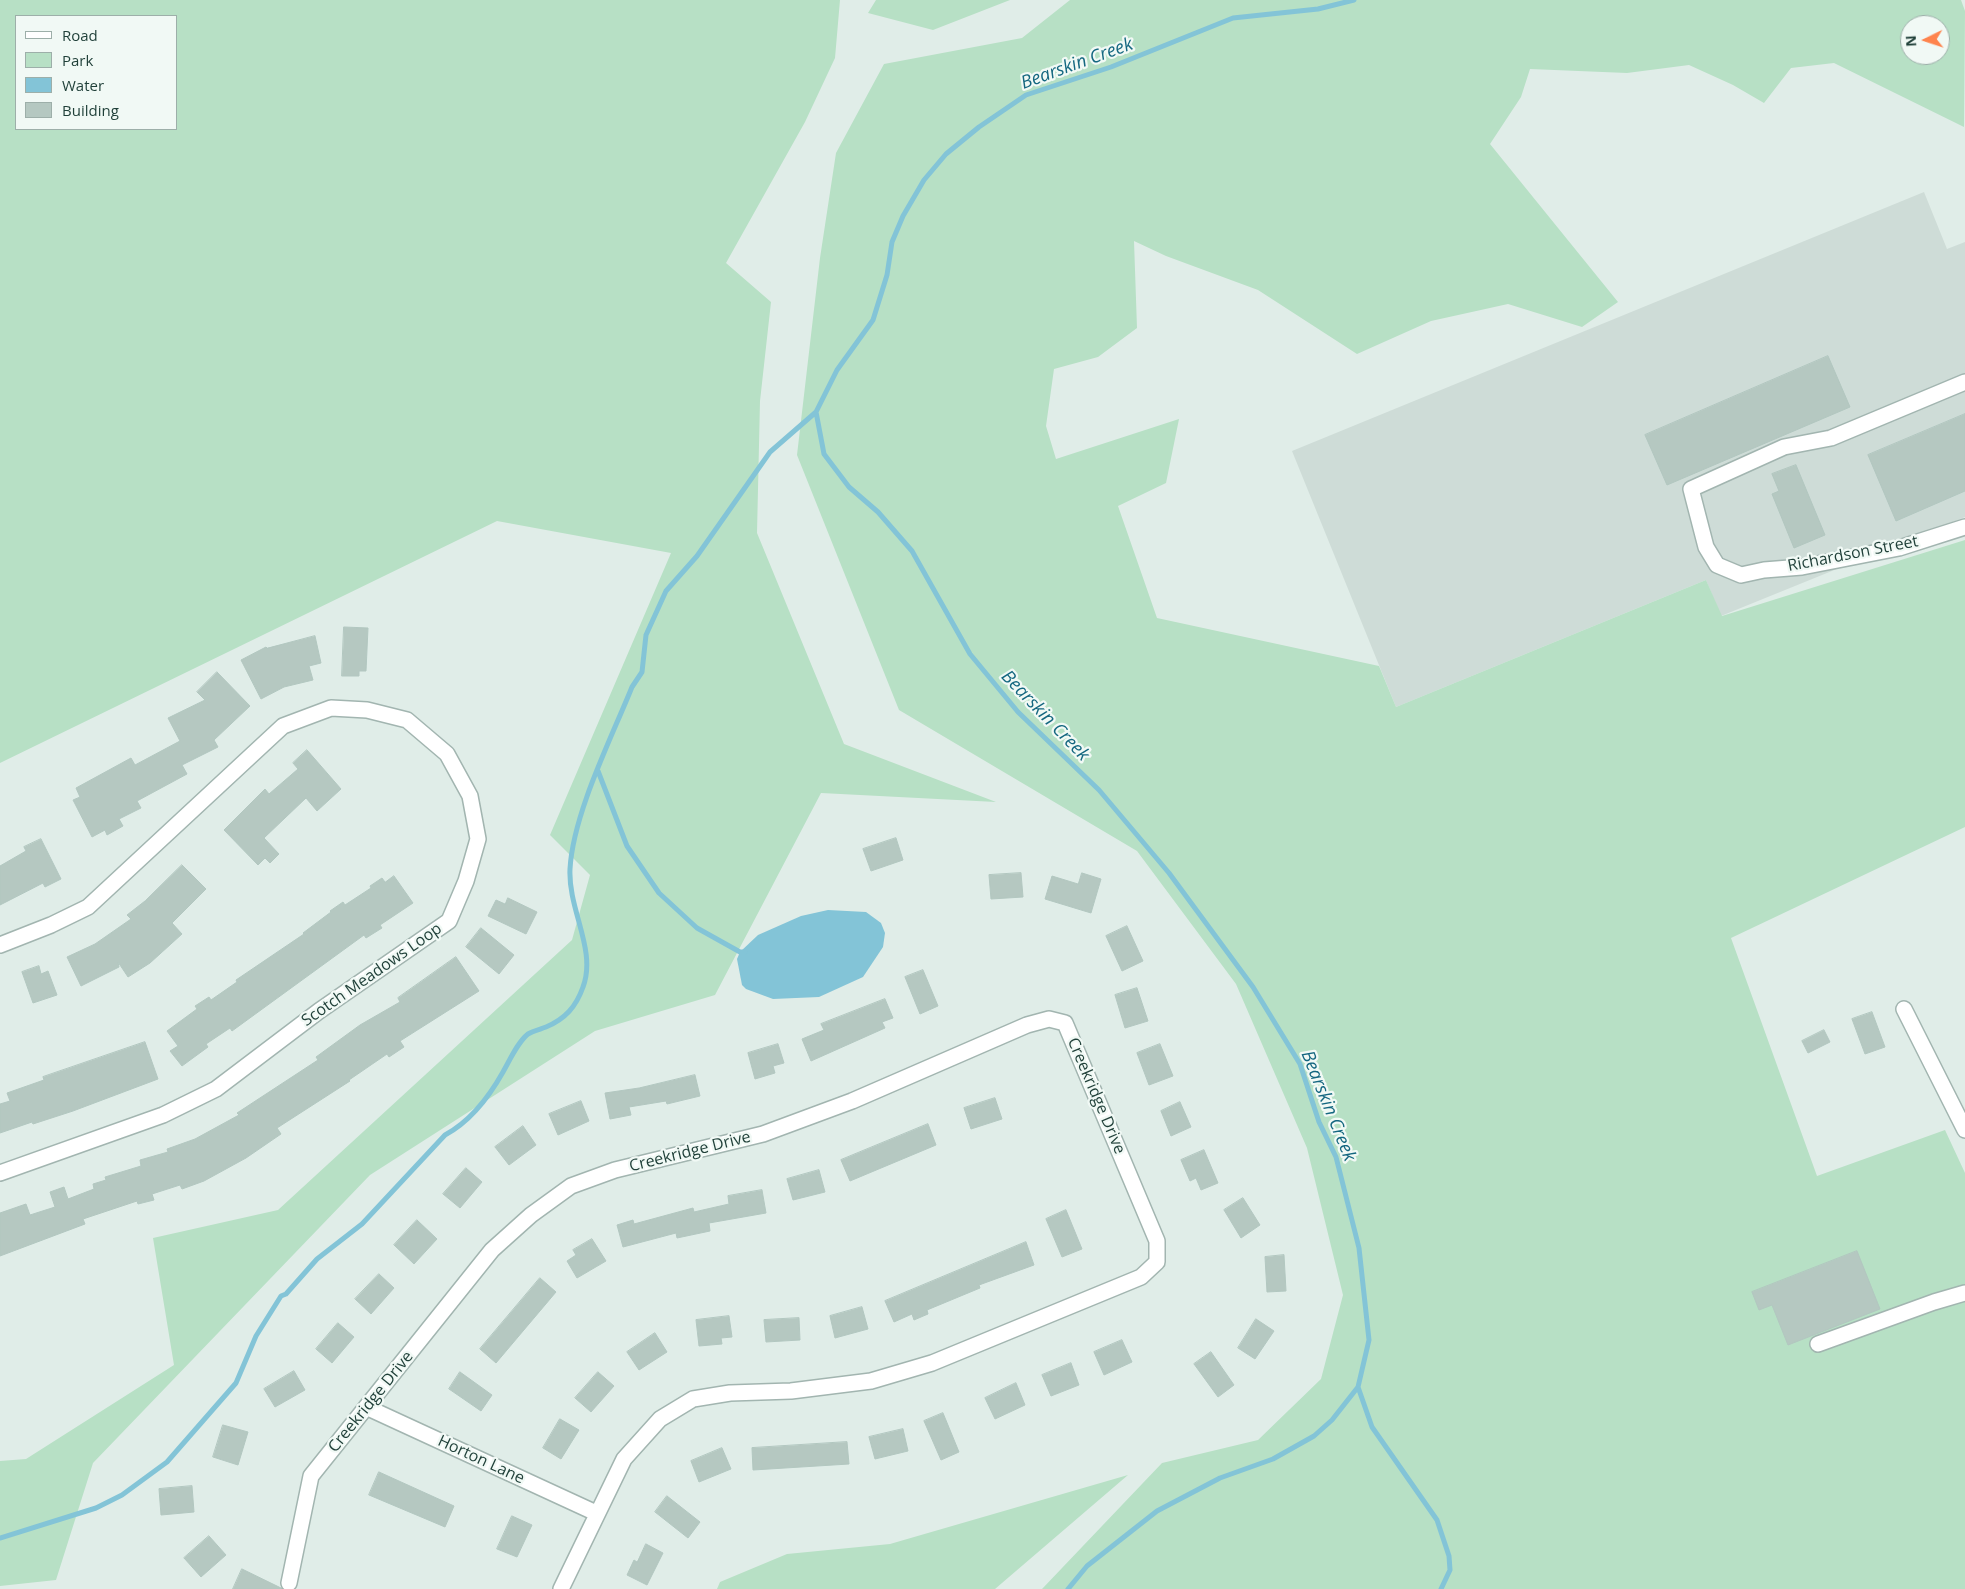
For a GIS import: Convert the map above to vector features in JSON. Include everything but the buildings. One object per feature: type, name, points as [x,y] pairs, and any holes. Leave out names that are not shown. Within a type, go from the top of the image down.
[{"type":"street","name":"Richardson Street","points":[[1965,382],[1831,438],[1784,448],[1691,489],[1710,553],[1717,565],[1740,575],[1764,570],[1802,567],[1899,548],[1965,528]]},
{"type":"street","name":"Scotch Meadows Loop","points":[[0,945],[51,926],[88,907],[283,726],[331,708],[367,710],[407,720],[447,754],[470,796],[478,839],[466,881],[449,921],[319,1012],[216,1089],[163,1115],[0,1174]]},
{"type":"street","points":[[1904,1008],[1965,1125]]},
{"type":"street","name":"Creekridge Drive","points":[[289,1583],[311,1476],[492,1250],[531,1214],[571,1186],[615,1170],[763,1134],[852,1102],[1028,1024],[1050,1019],[1065,1023],[1156,1241],[1157,1262],[1141,1277],[932,1363],[871,1381],[791,1392],[730,1393],[693,1399],[660,1419],[624,1459],[596,1513],[561,1589]]},
{"type":"street","points":[[1818,1344],[1934,1302],[1965,1293]]},
{"type":"street","name":"Horton Lane","points":[[366,1407],[596,1513]]},
{"type":"shaded area","points":[[1924,192],[1947,249],[1965,242],[1965,517],[1721,616],[1706,580],[1396,707],[1292,451]]},
{"type":"green space","points":[[0,0],[840,0],[835,58],[805,122],[726,263],[771,302],[760,401],[757,533],[844,744],[996,802],[821,793],[715,995],[595,1031],[370,1175],[93,1463],[56,1580],[0,1586],[0,1461],[26,1459],[174,1365],[153,1238],[278,1210],[572,940],[590,875],[550,835],[671,553],[497,521],[0,763]]},
{"type":"green space","points":[[876,0],[1010,0],[933,30],[868,13]]},
{"type":"green space","points":[[1070,0],[1961,0],[1965,11],[1964,127],[1834,63],[1791,68],[1764,103],[1733,85],[1689,65],[1627,73],[1530,69],[1521,97],[1490,144],[1618,302],[1582,327],[1508,304],[1431,321],[1357,354],[1258,290],[1166,256],[1134,241],[1137,328],[1098,357],[1054,369],[1046,426],[1056,459],[1179,419],[1166,483],[1118,506],[1157,618],[1379,666],[1396,707],[1706,580],[1722,616],[1965,540],[1965,827],[1731,938],[1817,1176],[1945,1130],[1965,1173],[1965,1589],[1042,1589],[1162,1463],[1258,1440],[1321,1379],[1343,1295],[1307,1148],[1236,984],[1137,851],[899,710],[797,455],[820,258],[836,153],[884,64],[1022,38]]},
{"type":"green space","points":[[1128,1475],[995,1589],[717,1589],[720,1582],[787,1554],[890,1544]]},
{"type":"water","points":[[828,910],[866,912],[881,923],[885,933],[883,947],[863,977],[819,997],[773,999],[746,989],[742,985],[737,959],[740,952],[758,935],[801,916]]},
{"type":"waterway","name":"Bearskin Creek","points":[[1068,1589],[1087,1566],[1157,1511],[1220,1478],[1273,1459],[1314,1436],[1332,1420],[1358,1387],[1369,1340],[1359,1248],[1336,1157],[1319,1122],[1300,1064],[1253,987],[1169,873],[1099,790],[1018,712],[970,654],[912,551],[878,512],[849,487],[824,454],[816,412],[837,370],[873,320],[887,275],[892,242],[903,216],[924,180],[946,154],[979,127],[1026,95],[1111,67],[1233,18],[1318,9],[1354,0]]},
{"type":"waterway","points":[[0,1538],[96,1508],[122,1495],[167,1462],[236,1383],[256,1336],[281,1296],[286,1294],[317,1259],[362,1224],[445,1135],[471,1116],[492,1090],[517,1047],[528,1034],[559,1020],[569,1012],[577,1001],[583,987],[587,959],[585,944],[573,900],[570,869],[573,848],[585,801],[594,777],[632,687],[642,672],[646,635],[666,591],[697,556],[770,452],[816,412]]},
{"type":"waterway","points":[[598,771],[627,846],[659,893],[697,928],[740,952],[745,952]]},
{"type":"waterway","points":[[1358,1387],[1372,1427],[1437,1520],[1449,1556],[1450,1570],[1441,1589]]}]
